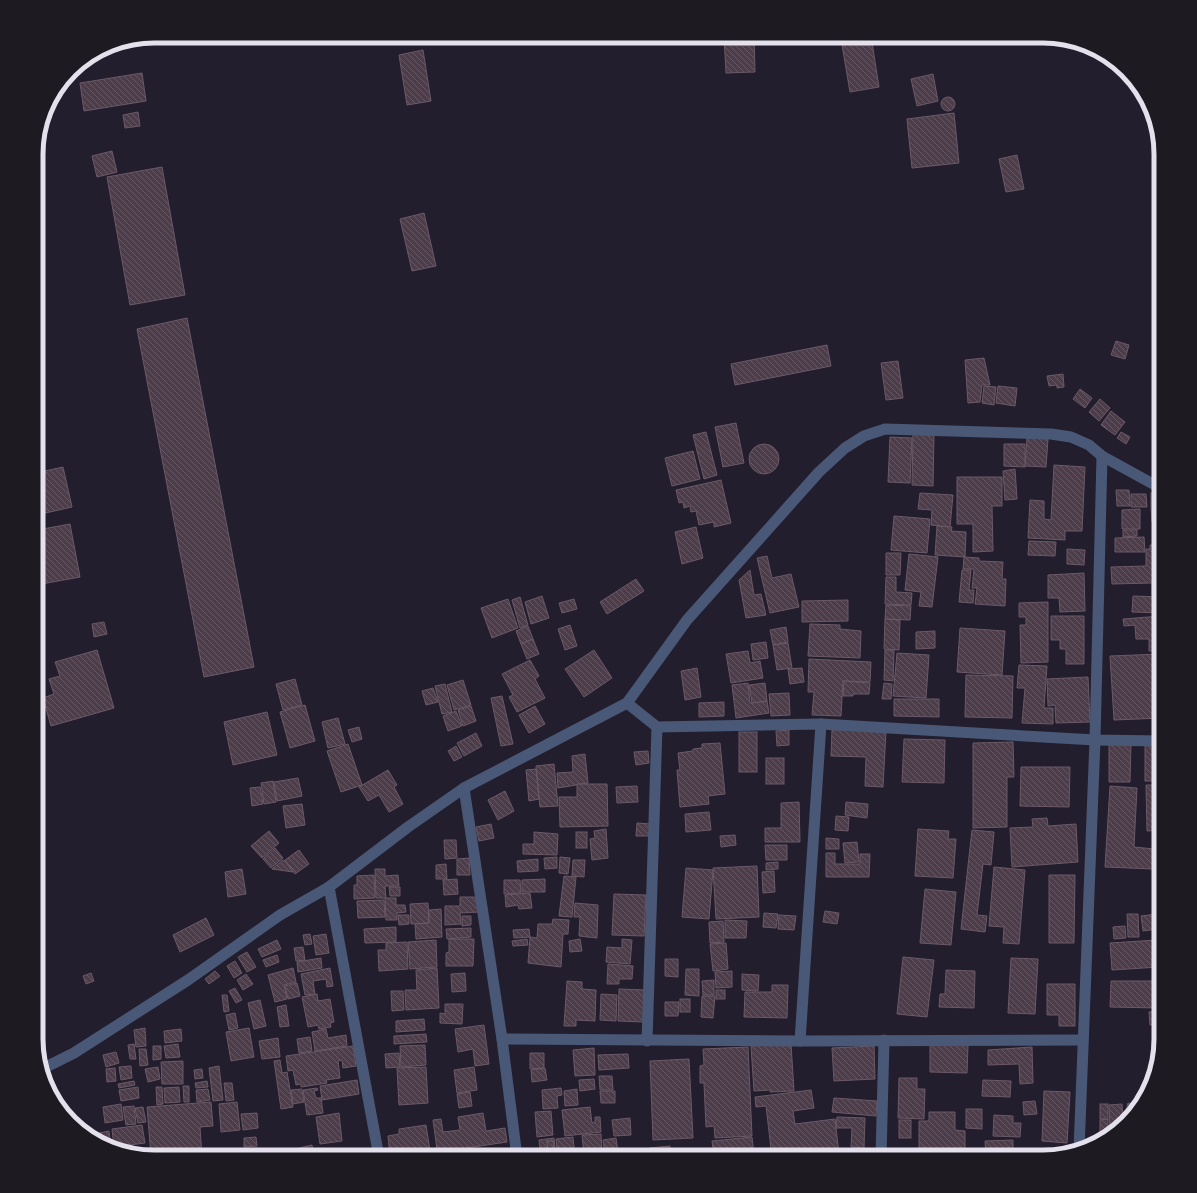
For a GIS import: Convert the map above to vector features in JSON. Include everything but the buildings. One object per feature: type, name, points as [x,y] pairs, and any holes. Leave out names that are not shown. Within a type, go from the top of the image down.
[{"type":"street","points":[[47,1067],[74,1053],[188,980],[280,915],[329,887],[408,827],[464,788],[627,703],[687,620],[819,472],[845,448],[864,436],[885,429],[1051,434],[1071,437],[1089,445],[1102,456],[1154,484]]},
{"type":"street","points":[[1079,1144],[1095,740],[1102,456]]},
{"type":"street","points":[[627,703],[657,727],[821,724],[1095,740],[1154,741]]},
{"type":"street","points":[[800,1041],[821,724]]},
{"type":"street","points":[[647,1041],[657,727]]},
{"type":"street","points":[[464,788],[502,1039],[516,1150]]},
{"type":"street","points":[[329,887],[377,1150]]},
{"type":"street","points":[[502,1039],[647,1041],[1083,1040]]},
{"type":"street","points":[[881,1150],[884,1040]]}]
